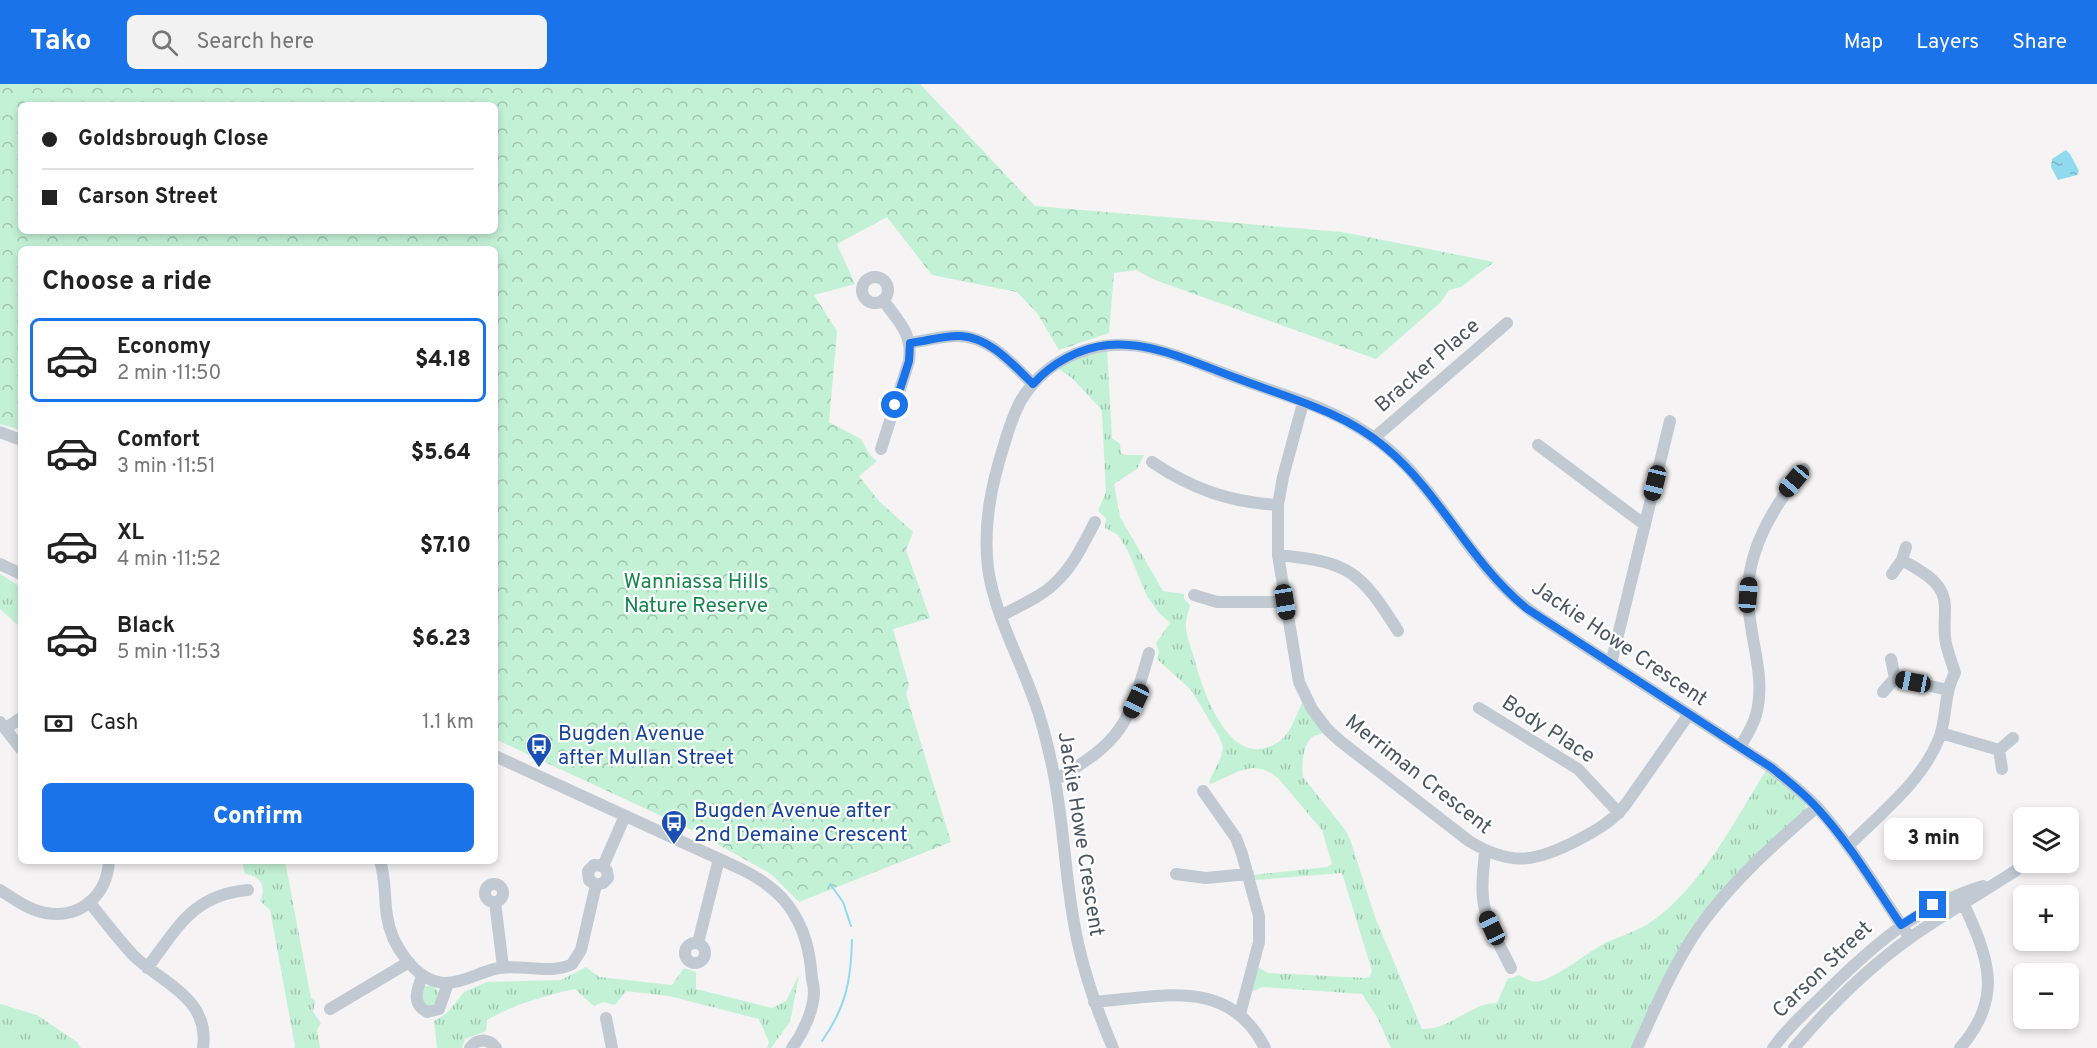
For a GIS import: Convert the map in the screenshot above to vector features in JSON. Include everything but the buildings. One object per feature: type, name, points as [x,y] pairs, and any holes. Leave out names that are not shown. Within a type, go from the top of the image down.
[{"type":"street","points":[[880,449],[909,361],[910,343],[903,328],[883,300]]},
{"type":"street","name":"Bracker Place","points":[[1374,438],[1507,323]]},
{"type":"street","points":[[910,343],[953,336],[980,341],[999,352],[1033,384]]},
{"type":"street","name":"Jackie Howe Crescent","points":[[1113,1048],[1094,1002],[1079,950],[1072,915],[1055,780],[1032,695],[1001,616],[988,569],[986,524],[989,498],[1011,422],[1018,406],[1033,384],[1054,365],[1080,351],[1099,346],[1129,345],[1160,351],[1331,413],[1374,438],[1408,468],[1475,556],[1514,598],[1538,616],[1772,768],[1817,807],[1848,846],[1910,938]]},
{"type":"street","name":"Merriman Crescent","points":[[1304,403],[1283,477],[1278,505],[1278,555],[1299,682],[1306,699],[1321,722],[1340,741],[1485,852],[1512,859],[1529,859],[1546,856],[1596,830],[1619,813],[1689,714]]},
{"type":"street","points":[[1611,664],[1670,421]]},
{"type":"street","points":[[0,432],[18,439]]},
{"type":"street","points":[[1538,445],[1644,525]]},
{"type":"street","points":[[1152,462],[1178,479],[1228,498],[1278,505]]},
{"type":"street","points":[[1740,747],[1754,722],[1760,684],[1748,605],[1751,565],[1757,547],[1784,492],[1804,469]]},
{"type":"street","points":[[1001,616],[1056,583],[1071,564],[1095,522]]},
{"type":"street","points":[[1892,574],[1902,560],[1906,547]]},
{"type":"street","points":[[1278,555],[1315,559],[1345,569],[1371,590],[1398,631]]},
{"type":"street","points":[[1848,846],[1922,771],[1941,733],[1948,690],[1955,673],[1945,640],[1946,606],[1943,595],[1930,576],[1902,560]]},
{"type":"street","points":[[0,564],[18,573]]},
{"type":"street","points":[[1194,595],[1217,602],[1285,602]]},
{"type":"street","points":[[1055,780],[1101,751],[1121,728],[1136,701],[1149,653]]},
{"type":"street","points":[[1891,659],[1895,678]]},
{"type":"street","points":[[1895,678],[1948,690]]},
{"type":"street","points":[[1883,692],[1895,678]]},
{"type":"street","name":"Body Place","points":[[1479,708],[1578,769],[1619,813]]},
{"type":"street","points":[[18,719],[3,725],[18,745]]},
{"type":"street","points":[[1941,733],[1999,750]]},
{"type":"street","points":[[1999,750],[2013,738]]},
{"type":"street","points":[[1999,750],[2002,769]]},
{"type":"street","points":[[498,757],[759,878],[788,905],[803,931],[809,950],[814,992],[811,1008],[801,1034],[792,1048]]},
{"type":"street","points":[[1203,790],[1236,838],[1259,916],[1260,933],[1256,958],[1240,1014]]},
{"type":"street","points":[[1637,1048],[1667,982],[1709,914],[1734,883],[1762,855],[1817,807]]},
{"type":"street","points":[[384,864],[386,914],[389,927],[409,962],[422,976],[431,981],[448,983],[503,968],[556,969],[572,964],[581,950],[596,885],[603,884],[608,878],[603,866],[625,816]]},
{"type":"street","points":[[1485,852],[1483,901],[1486,914],[1511,968]]},
{"type":"street","points":[[698,943],[719,859]]},
{"type":"street","points":[[0,890],[26,906],[46,913],[60,914],[73,911],[89,902],[105,885],[109,864]]},
{"type":"street","name":"Carson Street","points":[[1794,1048],[1865,976],[1910,938],[1962,899],[2013,872]]},
{"type":"street","points":[[1176,874],[1206,878],[1248,874]]},
{"type":"street","points":[[147,968],[194,909],[215,896],[248,890]]},
{"type":"street","points":[[1960,1048],[1980,1021],[1986,1006],[1988,989],[1984,953],[1962,899]]},
{"type":"street","name":"Carson Street","points":[[1773,1048],[1854,963],[1901,925],[1933,905],[1962,899]]},
{"type":"street","points":[[89,902],[147,968],[180,990],[190,1001],[202,1028],[203,1048]]},
{"type":"street","points":[[495,902],[503,968]]},
{"type":"street","points":[[330,1009],[409,962]]},
{"type":"street","points":[[422,976],[415,995],[419,1006],[427,1012],[439,1009],[448,983]]},
{"type":"street","points":[[787,1048],[801,1023],[812,979]]},
{"type":"street","points":[[1094,1002],[1196,996],[1226,1005],[1240,1014],[1254,1030],[1265,1048]]},
{"type":"street","points":[[606,1018],[612,1048]]},
{"type":"street","points":[[470,1048],[483,1040],[489,1041],[496,1048]]},
{"type":"green space","name":"Wanniassa Hills Nature Reserve","points":[[0,84],[920,84],[1035,206],[1342,232],[1494,262],[1461,287],[1449,290],[1440,303],[1376,359],[1155,280],[1136,270],[1114,273],[1109,333],[1059,350],[1037,313],[1017,292],[932,275],[887,217],[837,244],[855,284],[814,295],[837,331],[829,422],[861,439],[870,455],[877,461],[859,476],[878,500],[913,532],[906,550],[930,618],[893,629],[909,685],[906,694],[951,842],[799,902],[771,874],[694,831],[498,740],[498,246],[18,246],[18,429],[0,424]]},
{"type":"green space","points":[[1107,349],[1112,438],[1120,444],[1121,453],[1144,455],[1137,469],[1114,484],[1120,517],[1163,591],[1184,594],[1184,599],[1190,605],[1186,630],[1197,668],[1210,704],[1219,721],[1231,736],[1243,746],[1258,749],[1275,744],[1289,731],[1303,702],[1324,732],[1311,738],[1306,746],[1303,777],[1350,839],[1375,917],[1422,1029],[1442,1025],[1478,1007],[1497,1003],[1508,978],[1519,975],[1534,981],[1546,979],[1561,972],[1601,945],[1648,924],[1667,909],[1700,873],[1729,832],[1767,769],[1805,801],[1806,809],[1736,875],[1632,1048],[1391,1048],[1377,1017],[1362,994],[1262,987],[1249,993],[1258,967],[1268,973],[1366,978],[1372,971],[1342,873],[1255,880],[1253,875],[1327,867],[1332,864],[1322,830],[1278,778],[1262,769],[1252,768],[1239,771],[1211,784],[1209,782],[1221,757],[1223,747],[1219,736],[1191,690],[1157,659],[1159,652],[1156,643],[1170,623],[1159,613],[1147,596],[1128,551],[1118,535],[1105,528],[1106,518],[1098,511],[1106,492],[1101,409],[1072,378],[1057,368],[1069,361]]},
{"type":"green space","points":[[0,574],[18,585],[18,625],[0,609]]},
{"type":"green space","points":[[243,864],[286,864],[311,998],[315,1001],[313,1012],[321,1023],[317,1030],[320,1048],[294,1048],[270,910],[260,901],[263,887],[259,880],[245,874]]},
{"type":"green space","points":[[586,967],[599,977],[672,985],[684,968],[696,972],[696,989],[772,1008],[786,1001],[799,975],[790,1022],[771,1048],[767,1048],[769,1042],[759,1019],[669,996],[626,991],[615,1005],[603,1002],[594,1006],[575,989],[530,1001],[498,1014],[487,1020],[486,1031],[465,1039],[462,1048],[437,1048],[434,1021],[447,1013],[464,992],[487,982],[561,980]]},
{"type":"green space","points":[[430,985],[440,994],[436,1004],[426,1007],[418,992]]},
{"type":"green space","points":[[0,1004],[37,1015],[77,1042],[81,1048],[0,1048]]},
{"type":"water","points":[[2066,150],[2079,171],[2077,175],[2058,180],[2051,167],[2052,159]]},
{"type":"waterway","points":[[830,884],[843,902],[851,926]]},
{"type":"waterway","points":[[822,1041],[837,1017],[846,993],[852,940]]},
{"type":"place","name":"Bugden Avenue after Mullan Street","points":[[539,769]]},
{"type":"place","name":"Bugden Avenue after 2nd Demaine Crescent","points":[[674,846]]},
{"type":"route","points":[[895,405],[909,361],[910,343],[960,336],[980,341],[993,348],[1033,384],[1054,365],[1080,351],[1099,346],[1129,345],[1160,351],[1331,413],[1374,438],[1401,461],[1424,487],[1475,556],[1526,608],[1772,768],[1792,784],[1817,807],[1848,846],[1901,925],[1933,905]]}]
